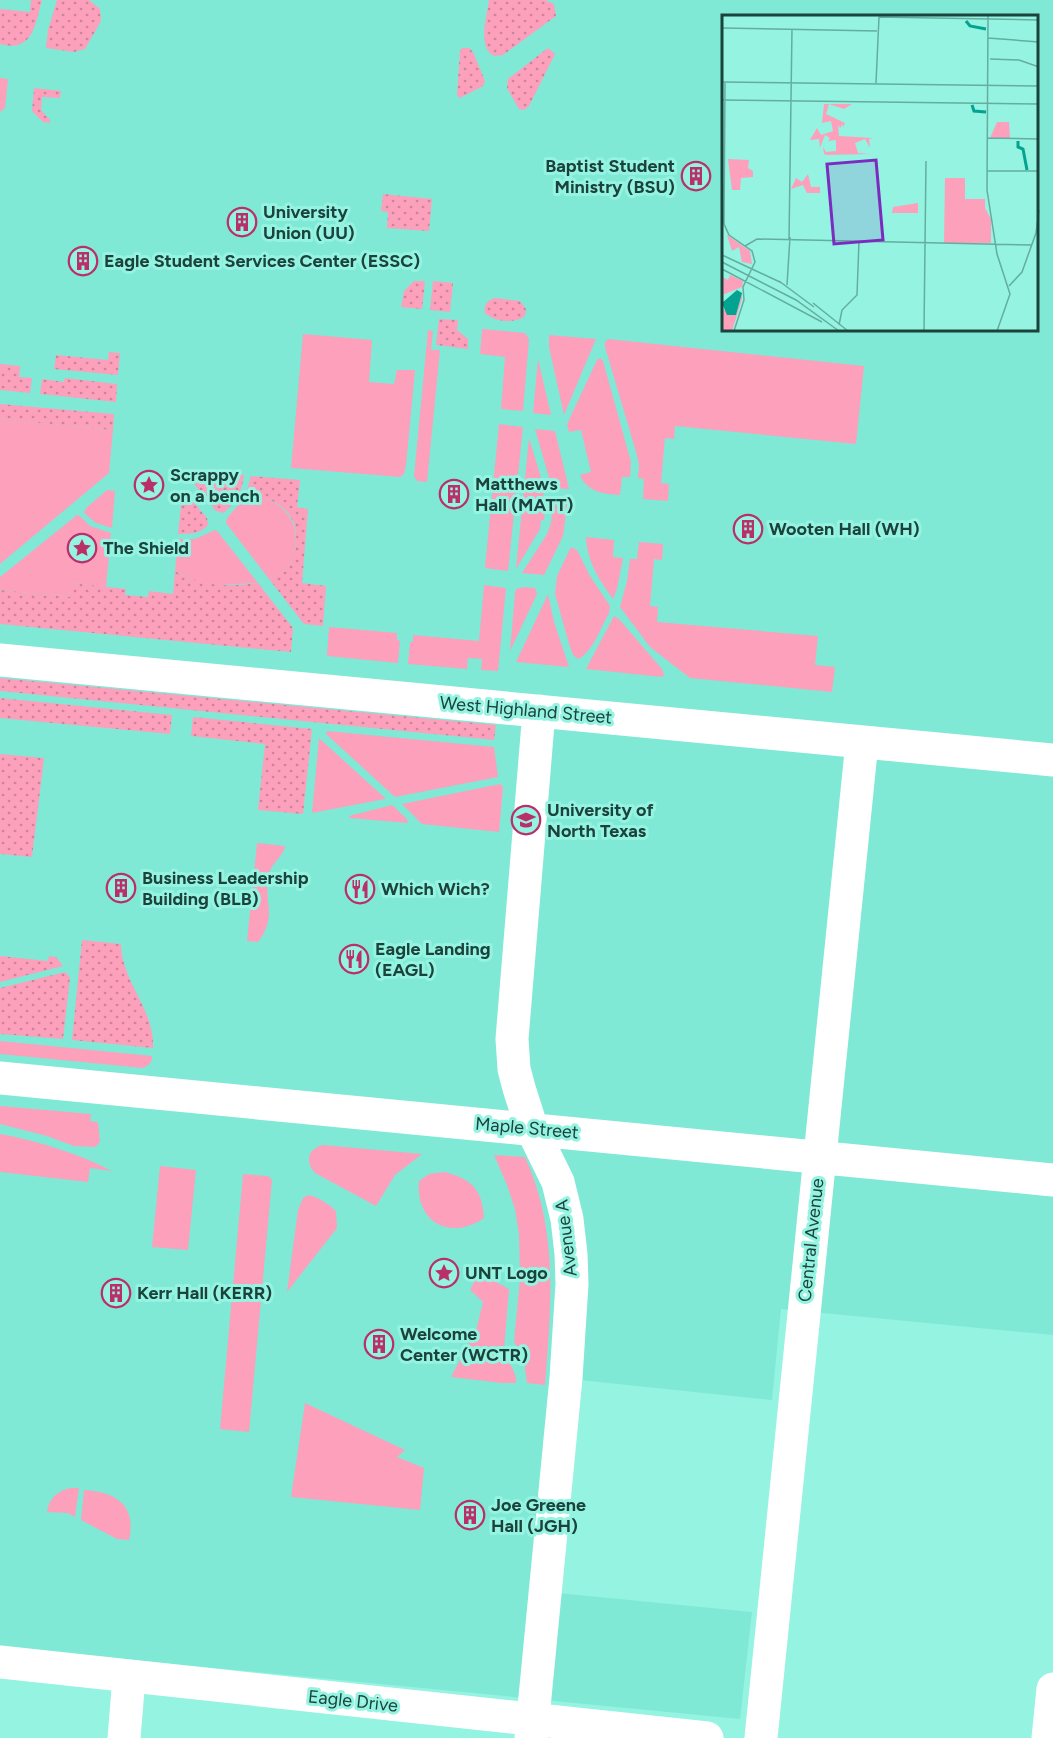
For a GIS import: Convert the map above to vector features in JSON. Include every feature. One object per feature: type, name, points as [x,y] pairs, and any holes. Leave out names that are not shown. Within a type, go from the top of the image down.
[{"type":"street","name":"West Highland Street","points":[[0,660],[1053,760]]},
{"type":"street","name":"Avenue A","points":[[532,1729],[566,1377],[572,1284],[567,1220],[558,1182],[532,1129],[514,1069],[512,1039],[539,711]]},
{"type":"street","name":"Central Avenue","points":[[761,1738],[862,742]]},
{"type":"street","name":"Maple Street","points":[[0,1078],[1053,1180]]},
{"type":"street","name":"Eagle Drive","points":[[0,1662],[532,1729],[707,1738]]},
{"type":"street","points":[[124,1738],[129,1677]]},
{"type":"street","points":[[1048,1738],[1053,1689]]},
{"type":"shaded area","name":"University of North Texas","points":[[0,0],[1053,0],[1053,1335],[781,1309],[772,1400],[579,1380],[558,1593],[752,1612],[740,1719],[0,1647]]},
{"type":"shaded area","points":[[31,0],[42,0],[31,35],[20,44],[11,46],[0,44],[0,9],[30,12]]},
{"type":"shaded area","points":[[57,0],[89,0],[100,9],[101,21],[85,49],[74,52],[46,48],[48,30]]},
{"type":"shaded area","points":[[489,0],[545,0],[554,4],[556,16],[503,55],[494,56],[489,52],[484,39]]},
{"type":"shaded area","points":[[462,48],[469,48],[473,52],[485,81],[483,86],[460,98],[457,95]]},
{"type":"shaded area","points":[[548,48],[555,54],[529,106],[524,110],[519,109],[507,88],[508,79]]},
{"type":"shaded area","points":[[0,78],[8,79],[5,108],[0,112]]},
{"type":"shaded area","points":[[34,88],[61,91],[60,98],[42,97],[41,110],[50,123],[43,122],[32,111]]},
{"type":"shaded area","points":[[383,194],[432,199],[429,231],[387,228],[388,212],[381,211]]},
{"type":"shaded area","points":[[414,281],[425,281],[422,309],[401,307],[404,291]]},
{"type":"shaded area","points":[[433,281],[453,283],[450,312],[430,310]]},
{"type":"shaded area","points":[[495,298],[520,301],[526,309],[525,316],[510,321],[489,316],[485,313],[485,305]]},
{"type":"shaded area","points":[[439,319],[458,320],[457,330],[468,339],[468,349],[436,345]]},
{"type":"shaded area","points":[[482,329],[525,333],[529,339],[523,411],[501,409],[505,357],[480,354]]},
{"type":"shaded area","points":[[428,330],[433,331],[431,350],[440,350],[427,482],[417,481],[414,476]]},
{"type":"shaded area","points":[[303,334],[372,340],[369,382],[394,384],[397,370],[415,370],[406,465],[404,474],[400,477],[291,468]]},
{"type":"shaded area","points":[[549,335],[596,339],[564,415],[549,347]]},
{"type":"shaded area","points":[[608,339],[864,366],[856,444],[675,426],[674,439],[665,438],[661,483],[669,484],[668,501],[643,499],[644,479],[638,478],[639,465],[636,452],[605,347]]},
{"type":"shaded area","points":[[109,352],[120,353],[118,375],[54,369],[56,355],[108,360]]},
{"type":"shaded area","points":[[600,358],[603,361],[631,462],[630,477],[622,477],[620,495],[596,491],[583,481],[580,475],[591,472],[581,430],[569,432],[567,424]]},
{"type":"shaded area","points":[[538,359],[551,415],[533,413]]},
{"type":"shaded area","points":[[0,364],[20,366],[19,377],[32,378],[30,393],[0,390]]},
{"type":"shaded area","points":[[65,378],[117,384],[116,402],[40,394],[42,379],[64,382]]},
{"type":"shaded area","points":[[0,404],[114,414],[113,430],[0,419]]},
{"type":"shaded area","points":[[0,419],[113,430],[109,473],[0,564]]},
{"type":"shaded area","points":[[499,424],[523,427],[508,571],[485,568]]},
{"type":"shaded area","points":[[535,429],[555,431],[569,489],[552,488]]},
{"type":"shaded area","points":[[529,438],[544,488],[543,499],[546,500],[544,520],[541,520],[540,529],[516,569]]},
{"type":"shaded area","points":[[192,470],[244,475],[238,497],[223,513],[216,511],[191,480]]},
{"type":"shaded area","points":[[251,476],[300,480],[297,507],[308,509],[302,583],[326,586],[323,626],[304,624],[269,579],[284,570],[290,563],[296,540],[295,529],[292,519],[278,504],[257,497],[245,497]]},
{"type":"shaded area","points":[[107,490],[115,491],[112,528],[96,523],[84,513],[86,508]]},
{"type":"shaded area","points":[[182,497],[190,498],[207,518],[208,525],[202,530],[191,534],[178,534]]},
{"type":"shaded area","points":[[245,497],[266,498],[282,508],[293,523],[295,532],[296,541],[289,565],[269,579],[226,523],[227,518]]},
{"type":"shaded area","points":[[554,499],[568,500],[563,536],[544,575],[522,573],[547,534]]},
{"type":"shaded area","points":[[77,515],[90,526],[111,533],[106,587],[72,583],[70,597],[0,590],[0,577]]},
{"type":"shaded area","points":[[215,530],[258,583],[218,585],[201,583],[175,571],[178,539],[195,539]]},
{"type":"shaded area","points":[[586,537],[614,540],[613,557],[623,558],[613,599],[591,562]]},
{"type":"shaded area","points":[[639,542],[663,544],[662,560],[654,559],[650,606],[658,607],[657,622],[818,636],[815,665],[835,667],[832,692],[690,678],[650,647],[620,607],[630,559],[637,559]]},
{"type":"shaded area","points":[[571,547],[577,550],[590,576],[610,606],[609,613],[592,645],[578,659],[573,655],[569,644],[555,594],[557,576]]},
{"type":"shaded area","points":[[175,571],[206,583],[235,585],[258,583],[293,628],[291,652],[0,624],[0,590],[70,597],[71,583],[126,589],[125,595],[148,597],[149,591],[173,594]]},
{"type":"shaded area","points":[[484,585],[506,588],[498,671],[481,670],[482,659],[468,658],[467,669],[408,664],[413,635],[479,641]]},
{"type":"shaded area","points":[[535,588],[537,594],[510,651],[515,593],[516,589]]},
{"type":"shaded area","points":[[548,594],[554,622],[569,667],[516,662]]},
{"type":"shaded area","points":[[614,616],[662,669],[664,675],[662,677],[586,669]]},
{"type":"shaded area","points":[[329,627],[397,633],[397,640],[400,641],[398,663],[327,656]]},
{"type":"shaded area","points":[[0,678],[496,725],[494,740],[0,691]]},
{"type":"shaded area","points":[[0,698],[172,715],[170,734],[0,718]]},
{"type":"shaded area","points":[[193,717],[312,729],[303,814],[258,810],[265,744],[191,736]]},
{"type":"shaded area","points":[[327,731],[494,747],[498,777],[395,797],[326,734]]},
{"type":"shaded area","points":[[319,738],[385,798],[385,799],[312,813]]},
{"type":"shaded area","points":[[0,754],[44,758],[32,857],[0,854]]},
{"type":"shaded area","points":[[500,784],[503,787],[499,832],[422,824],[402,804]]},
{"type":"shaded area","points":[[392,805],[407,819],[408,823],[350,818],[349,816]]},
{"type":"shaded area","points":[[257,843],[285,846],[269,874],[268,923],[258,942],[247,941]]},
{"type":"shaded area","points":[[82,940],[121,944],[126,970],[149,1020],[153,1048],[72,1040]]},
{"type":"shaded area","points":[[0,956],[48,961],[49,956],[56,957],[63,966],[0,982]]},
{"type":"shaded area","points":[[65,972],[70,977],[63,1039],[0,1034],[0,988]]},
{"type":"shaded area","points":[[0,1041],[152,1056],[152,1058],[151,1062],[143,1068],[0,1054]]},
{"type":"shaded area","points":[[0,1106],[91,1114],[90,1121],[98,1122],[100,1142],[95,1147],[74,1146],[47,1136],[0,1124]]},
{"type":"shaded area","points":[[0,1134],[57,1148],[112,1171],[90,1168],[88,1182],[0,1172]]},
{"type":"shaded area","points":[[323,1145],[422,1154],[395,1175],[376,1206],[315,1173],[310,1165],[309,1156]]},
{"type":"shaded area","points":[[494,1155],[525,1157],[536,1185],[543,1213],[550,1270],[545,1385],[527,1383],[524,1361],[514,1341],[520,1279],[519,1235],[515,1209]]},
{"type":"shaded area","points":[[160,1166],[196,1170],[188,1250],[152,1247]]},
{"type":"shaded area","points":[[444,1172],[462,1178],[474,1187],[481,1200],[484,1218],[472,1225],[459,1228],[438,1224],[429,1217],[419,1196],[419,1181],[429,1174]]},
{"type":"shaded area","points":[[243,1174],[268,1176],[272,1180],[249,1432],[220,1429]]},
{"type":"shaded area","points":[[308,1195],[323,1201],[336,1211],[337,1228],[287,1292],[298,1210],[303,1198]]},
{"type":"shaded area","points":[[479,1273],[509,1289],[504,1350],[515,1374],[516,1383],[451,1377],[471,1339],[477,1339],[478,1335],[475,1335],[483,1302],[470,1290]]},
{"type":"shaded area","points":[[305,1403],[405,1450],[397,1457],[424,1468],[420,1510],[291,1497]]},
{"type":"shaded area","points":[[71,1488],[79,1488],[75,1517],[68,1513],[47,1512],[54,1496]]},
{"type":"shaded area","points":[[84,1490],[105,1494],[121,1502],[130,1517],[129,1540],[117,1539],[81,1520]]},
{"type":"place","name":"Baptist Student Ministry (BSU)","points":[[696,176]]},
{"type":"place","name":"University Union (UU)","points":[[242,222]]},
{"type":"place","name":"Eagle Student Services Center (ESSC)","points":[[83,261]]},
{"type":"place","name":"Scrappy on a bench","points":[[149,485]]},
{"type":"place","name":"Matthews Hall (MATT)","points":[[454,494]]},
{"type":"place","name":"Wooten Hall (WH)","points":[[748,529]]},
{"type":"place","name":"The Shield","points":[[82,548]]},
{"type":"place","name":"University of North Texas","points":[[526,820]]},
{"type":"place","name":"Business Leadership Building (BLB)","points":[[121,888]]},
{"type":"place","name":"Which Wich?","points":[[360,889]]},
{"type":"place","name":"Eagle Landing (EAGL)","points":[[354,959]]},
{"type":"place","name":"UNT Logo","points":[[444,1273]]},
{"type":"place","name":"Kerr Hall (KERR)","points":[[116,1293]]},
{"type":"place","name":"Welcome Center (WCTR)","points":[[379,1344]]},
{"type":"place","name":"Joe Greene Hall (JGH)","points":[[470,1515]]}]
